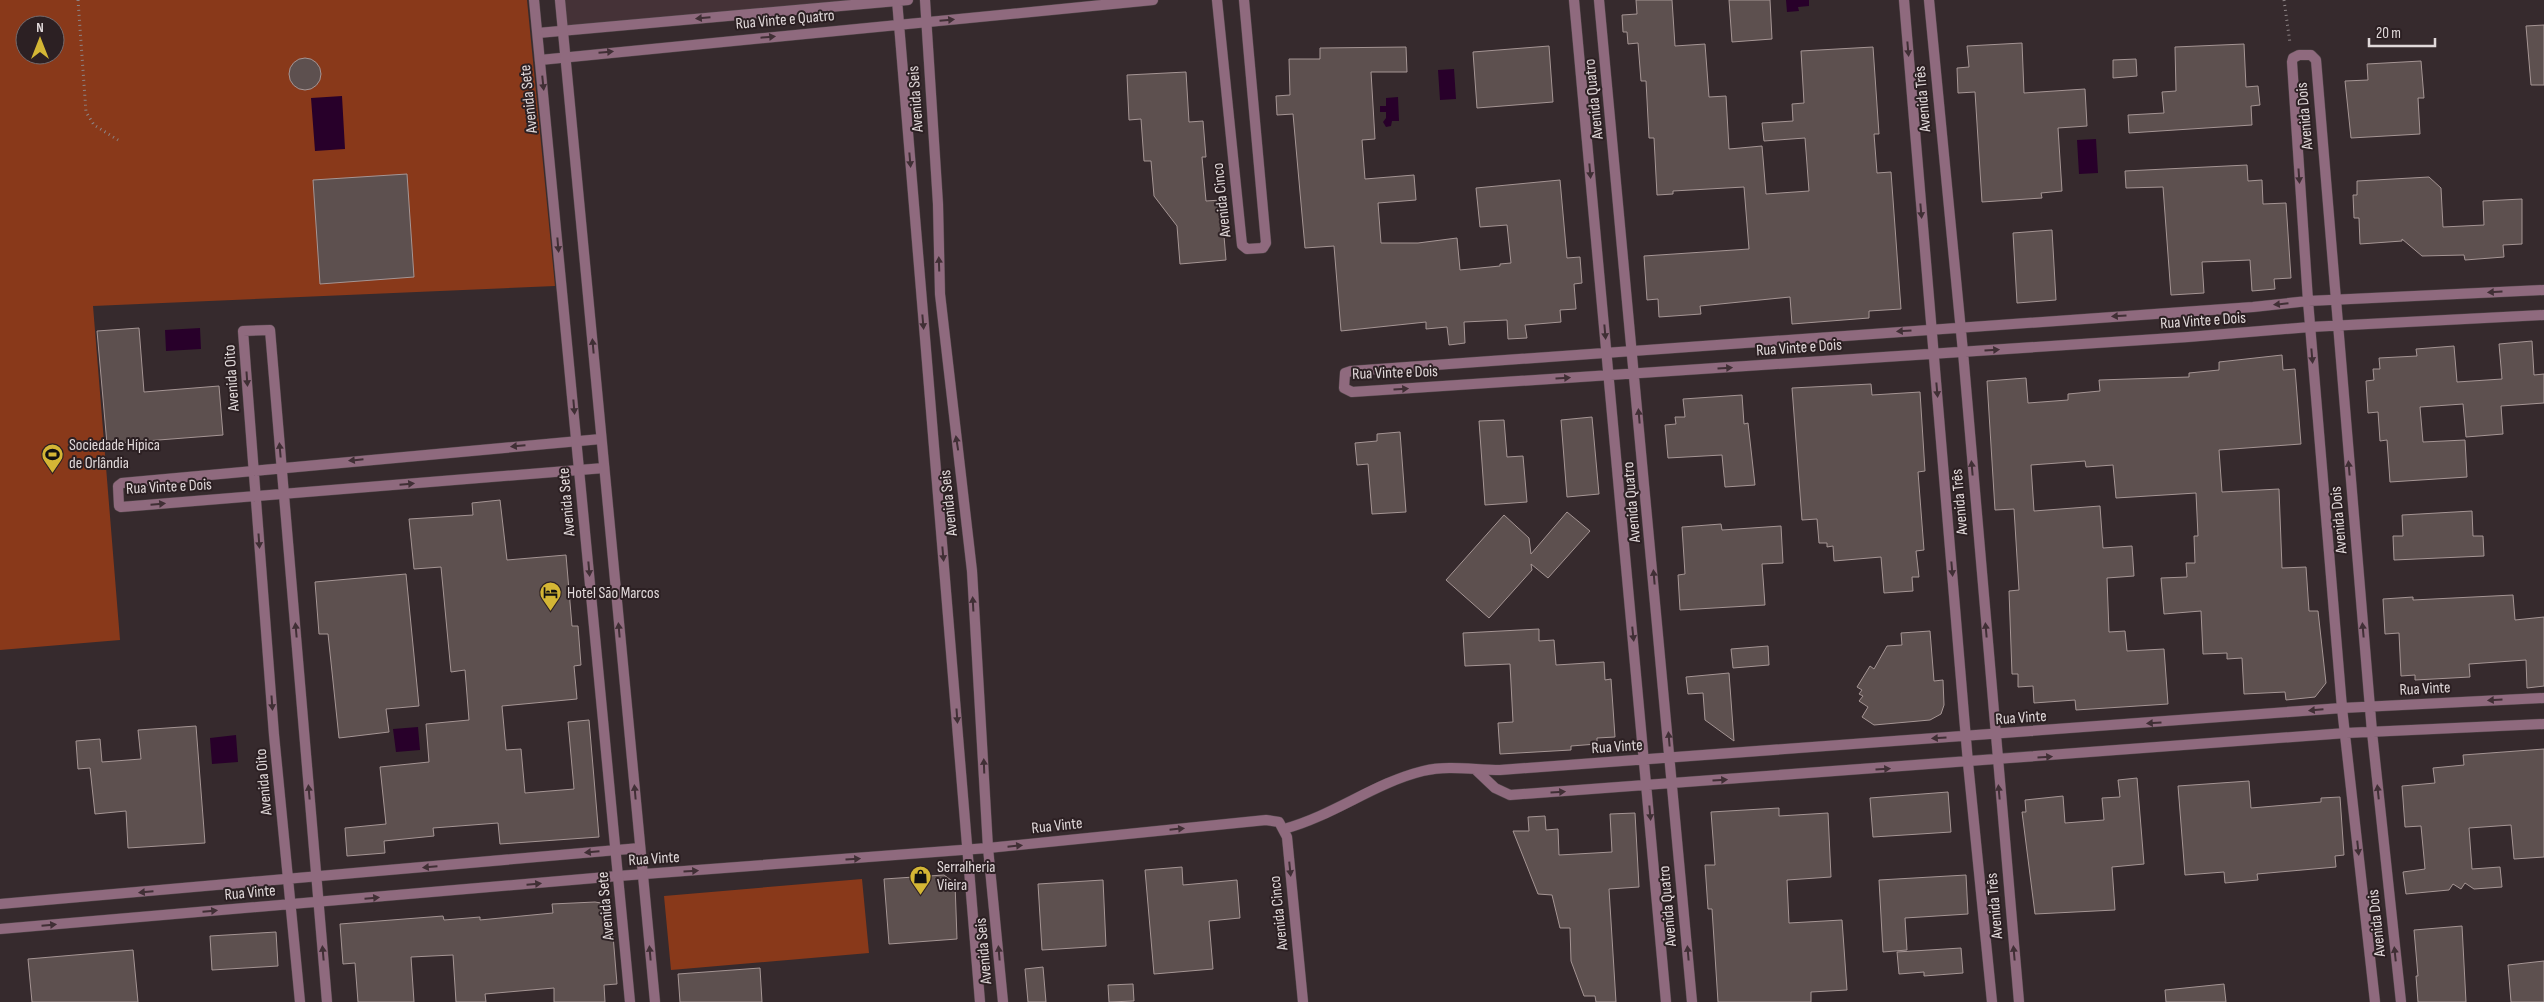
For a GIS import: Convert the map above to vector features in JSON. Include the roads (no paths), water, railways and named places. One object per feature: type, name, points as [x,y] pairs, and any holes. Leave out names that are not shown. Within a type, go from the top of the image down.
[{"type":"street","name":"Avenida Sete","points":[[534,0],[630,1002]]},
{"type":"street","points":[[560,0],[655,1002]]},
{"type":"street","name":"Rua Vinte e Quatro","points":[[538,33],[908,0]]},
{"type":"street","name":"Avenida Seis","points":[[925,0],[938,204],[940,294],[972,571],[988,848],[1003,1002]]},
{"type":"street","name":"Rua Vinte e Quatro","points":[[540,60],[565,56],[1153,0]]},
{"type":"street","name":"Avenida Cinco","points":[[1217,0],[1242,245],[1251,249],[1263,248],[1266,243],[1244,0]]},
{"type":"street","name":"Avenida Quatro","points":[[1574,0],[1648,785],[1666,1002]]},
{"type":"street","name":"Avenida Quatro","points":[[1599,0],[1636,374],[1692,1002]]},
{"type":"street","name":"Avenida Três","points":[[1904,0],[1968,763],[1992,1002]]},
{"type":"street","name":"Avenida Três","points":[[1928,0],[1962,352],[1996,760],[2019,1002]]},
{"type":"street","name":"Avenida Seis","points":[[897,1],[980,1002]]},
{"type":"street","name":"Avenida Dois","points":[[2375,1002],[2342,708],[2308,301],[2293,58],[2308,54],[2314,56],[2316,60],[2372,732],[2401,1002]]},
{"type":"street","name":"Rua Vinte e Dois","points":[[2544,290],[2308,301],[2253,307],[1351,371],[1345,373],[1344,388],[1352,392],[2310,327],[2544,315]]},
{"type":"street","name":"Avenida Oito","points":[[300,1002],[290,904],[243,331],[270,330],[327,1002]]},
{"type":"street","name":"Rua Vinte e Dois","points":[[601,439],[120,483],[118,486],[119,506],[121,508],[604,468]]},
{"type":"street","name":"Rua Vinte","points":[[0,930],[618,876],[966,850],[1266,820],[1282,826],[1320,818],[1404,776],[1440,768],[1500,770],[2370,706],[2544,698]]},
{"type":"street","points":[[1476,770],[1495,788],[1510,795],[1968,763],[2346,733],[2544,724]]},
{"type":"street","name":"Avenida Cinco","points":[[1282,826],[1287,837],[1303,1002]]},
{"type":"street","name":"Rua Vinte","points":[[0,904],[640,848]]},
{"type":"place","name":"Sociedade Hípica de Orlândia","points":[[53,473]]},
{"type":"place","name":"Hotel São Marcos","points":[[551,612]]},
{"type":"place","name":"Serralheria Vieira","points":[[921,895]]}]
